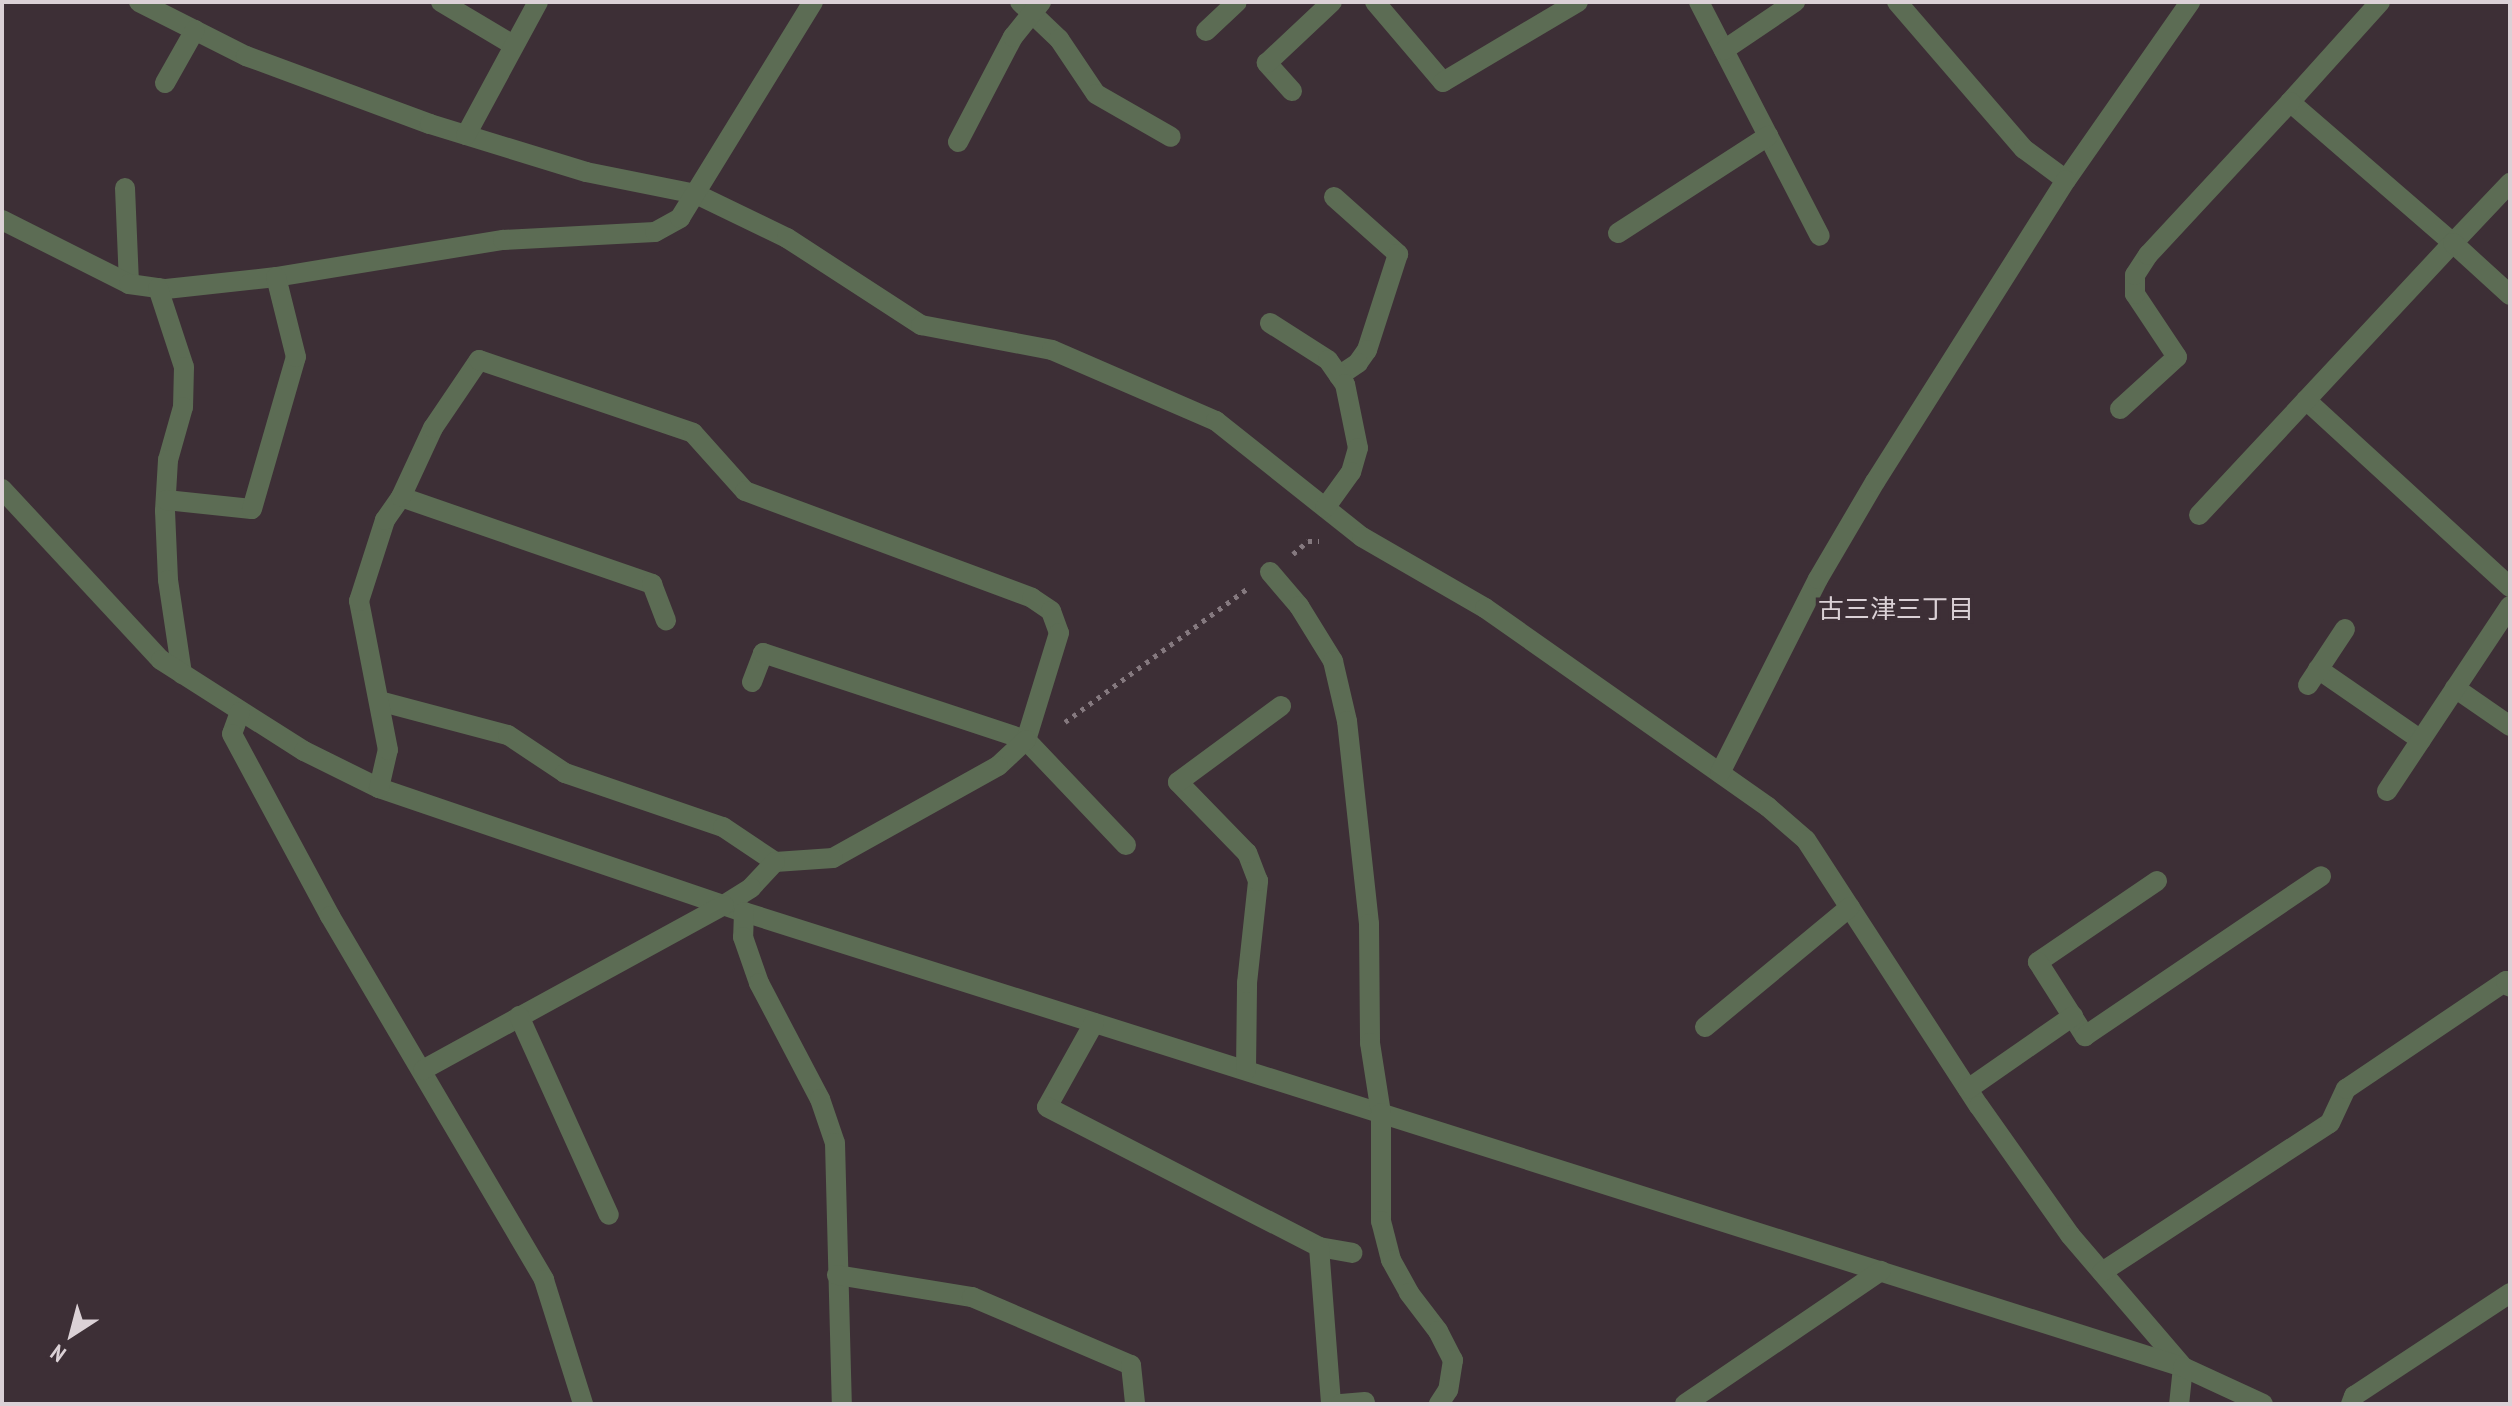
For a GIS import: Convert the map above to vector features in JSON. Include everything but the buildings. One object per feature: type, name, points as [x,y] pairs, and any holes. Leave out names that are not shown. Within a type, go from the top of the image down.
[{"type":"street","points":[[139,2],[246,56],[466,135],[586,172],[696,194],[787,238],[921,325],[1052,350],[1216,421],[1362,537],[1485,608],[1768,807],[1806,840],[1968,1089],[2070,1235],[2183,1367],[2179,1404]]},
{"type":"street","points":[[441,2],[513,45]]},
{"type":"street","points":[[466,135],[538,2]]},
{"type":"street","points":[[2,220],[129,284],[158,288],[276,277],[503,240],[655,232],[680,218],[813,2]]},
{"type":"street","points":[[1206,31],[1237,2]]},
{"type":"street","points":[[1292,91],[1267,63],[1332,2]]},
{"type":"street","points":[[1375,2],[1443,82],[1578,2]]},
{"type":"street","points":[[1699,2],[1820,236]]},
{"type":"street","points":[[1724,50],[1795,2]]},
{"type":"street","points":[[1720,773],[1818,579],[1875,482],[2066,180],[2190,2]]},
{"type":"street","points":[[2120,409],[2177,357],[2135,294],[2135,275],[2148,255],[2380,2]]},
{"type":"street","points":[[1899,3],[2024,149],[2066,180]]},
{"type":"street","points":[[958,142],[1031,5],[1059,39],[1096,94],[1171,137]]},
{"type":"street","points":[[165,83],[195,30]]},
{"type":"street","points":[[2290,102],[2510,295]]},
{"type":"street","points":[[1618,233],[1768,136]]},
{"type":"street","points":[[2199,515],[2510,183]]},
{"type":"street","points":[[125,188],[129,284]]},
{"type":"street","points":[[1334,197],[1398,254],[1367,350],[1358,363],[1339,376]]},
{"type":"street","points":[[166,500],[252,509],[296,357],[276,277]]},
{"type":"street","points":[[158,288],[184,367],[183,407],[168,460],[166,500],[168,580],[182,674]]},
{"type":"street","points":[[1270,323],[1328,360],[1345,384],[1358,448],[1351,472],[1325,508]]},
{"type":"street","points":[[379,701],[508,735],[565,773],[723,827],[775,862],[833,858],[998,766],[1026,740],[1059,633],[1051,611],[1032,598],[745,491],[693,433],[479,360],[433,428],[401,497],[385,520],[359,601],[388,750],[379,788]]},
{"type":"street","points":[[2306,400],[2510,587]]},
{"type":"street","points":[[2,489],[161,660],[304,751],[379,788],[734,909],[2183,1367],[2263,1404]]},
{"type":"street","points":[[401,497],[652,584],[666,620]]},
{"type":"street","points":[[1270,572],[1299,606],[1333,661],[1347,721],[1369,924],[1370,1043],[1381,1113],[1381,1221],[1391,1260],[1409,1293],[1438,1331],[1453,1360],[1448,1390],[1439,1404]]},
{"type":"street","points":[[2387,791],[2510,606]]},
{"type":"street","points":[[2345,629],[2313,677],[2421,740]]},
{"type":"street","points":[[752,682],[763,653],[1026,740],[1126,845]]},
{"type":"street","points":[[2455,688],[2510,726]]},
{"type":"street","points":[[1246,1070],[1247,983],[1258,881],[1247,853],[1178,782],[1281,706]]},
{"type":"street","points":[[240,712],[232,734],[337,929],[423,1070],[544,1280],[583,1404]]},
{"type":"street","points":[[423,1070],[519,1016],[734,909],[775,862]]},
{"type":"street","points":[[2157,881],[2038,962],[2085,1036],[2321,876]]},
{"type":"street","points":[[1705,1027],[1850,907]]},
{"type":"street","points":[[734,909],[759,983],[820,1099],[835,1143],[842,1404]]},
{"type":"street","points":[[2102,1272],[2330,1123],[2346,1089],[2506,981],[2510,987]]},
{"type":"street","points":[[519,1016],[609,1215]]},
{"type":"street","points":[[1968,1089],[2073,1016]]},
{"type":"street","points":[[1094,1023],[1047,1107],[1319,1247],[1352,1253]]},
{"type":"street","points":[[1319,1247],[1331,1404]]},
{"type":"street","points":[[1685,1404],[1881,1271]]},
{"type":"street","points":[[837,1275],[972,1297],[1131,1365],[1135,1404]]},
{"type":"street","points":[[2351,1404],[2354,1396],[2510,1293]]},
{"type":"street","points":[[1341,1404],[1365,1402]]},
{"type":"path","points":[[1026,740],[1040,741],[1308,541],[1362,537]]},
{"type":"district","name":"古三津三丁目","points":[[1896,609]]}]
